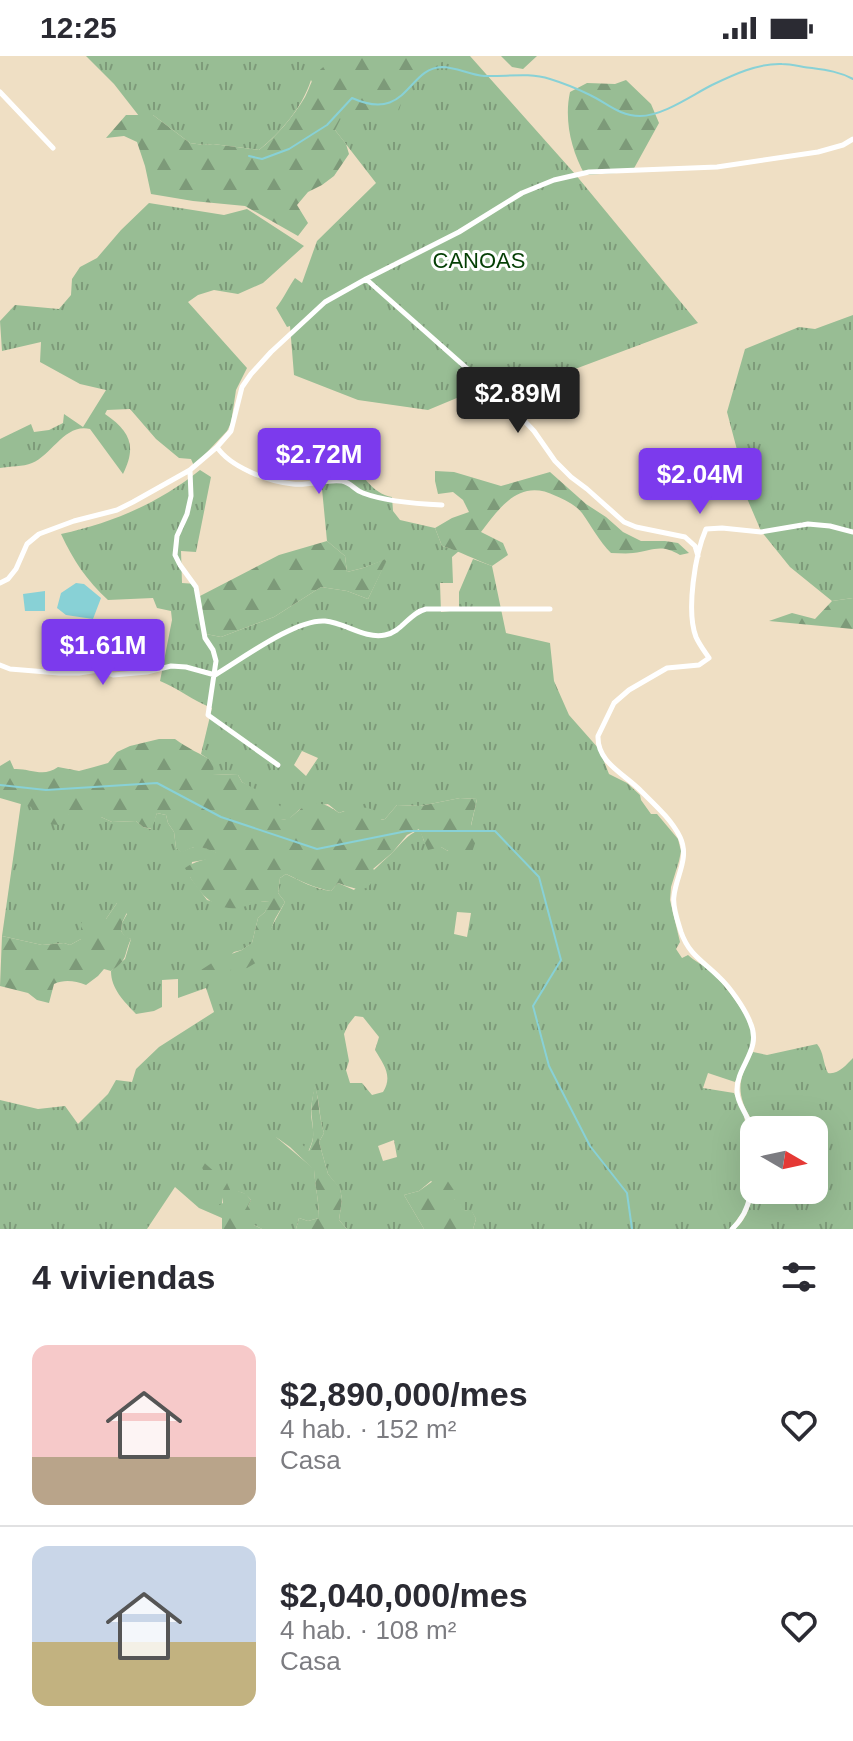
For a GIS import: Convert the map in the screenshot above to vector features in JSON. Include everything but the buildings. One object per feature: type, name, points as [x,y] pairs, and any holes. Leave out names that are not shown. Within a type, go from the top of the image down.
[{"type":"street","points":[[0,92],[53,148]]},
{"type":"street","points":[[0,583],[16,569],[27,544],[39,534],[117,510],[190,470],[217,447],[231,431],[242,387],[251,374],[325,302],[459,232],[522,193],[554,180],[603,171],[717,167],[818,152],[853,139]]},
{"type":"street","points":[[366,279],[515,411],[555,461],[624,522],[685,537],[695,546],[698,557]]},
{"type":"street","points":[[217,447],[229,462],[278,482],[309,484],[331,479],[350,483],[365,494],[396,501],[442,505]]},
{"type":"street","points":[[190,470],[191,496],[177,536],[175,555],[196,587],[205,638],[216,661],[208,715],[278,765]]},
{"type":"street","points":[[732,1229],[745,1213],[753,1177],[749,1124],[737,1088],[755,1037],[750,1021],[724,982],[688,948],[680,929],[673,898],[683,862],[682,840],[671,823],[639,789],[607,763],[597,741],[614,703],[621,696],[667,668],[699,665],[709,658],[696,637],[692,619],[692,590],[706,529],[761,532],[812,524],[853,532]]},
{"type":"street","points":[[0,665],[10,669],[59,673],[99,670],[112,675],[171,666],[215,675],[289,630],[317,621],[329,621],[361,633],[383,635],[400,628],[416,612],[426,609],[550,609]]},
{"type":"green space","name":"CANOAS","points":[[86,56],[470,56],[575,174],[698,323],[535,384],[464,395],[428,410],[358,400],[294,375],[290,326],[287,327],[276,308],[295,278],[302,283],[317,241],[376,183],[335,130],[311,80],[290,119],[259,150],[204,145],[190,143],[153,115],[139,116],[114,84]]},
{"type":"green space","points":[[356,56],[446,56],[440,64],[417,79],[398,111],[385,116],[358,110],[344,112],[335,130],[346,144],[349,154],[334,176],[308,192],[297,205],[308,223],[298,236],[245,206],[151,194],[137,142],[124,136],[106,138],[126,115],[153,115],[190,143],[259,150],[290,119],[321,69]]},
{"type":"green space","points":[[501,56],[537,56],[523,69],[512,67]]},
{"type":"green space","points":[[626,80],[651,104],[659,123],[632,172],[585,175],[570,135],[570,92],[587,83],[615,84]]},
{"type":"green space","points":[[149,203],[224,215],[247,209],[304,246],[263,283],[238,294],[214,290],[188,302],[247,368],[236,390],[227,431],[194,466],[191,459],[179,458],[156,439],[130,409],[107,410],[105,414],[129,440],[130,455],[123,474],[90,429],[81,428],[66,435],[32,463],[0,468],[0,439],[31,424],[34,432],[49,430],[63,423],[64,414],[83,427],[106,390],[80,384],[40,362],[41,342],[2,351],[0,321],[15,305],[59,309],[71,295],[72,279],[80,267],[97,258]]},
{"type":"green space","points":[[853,315],[853,598],[832,601],[790,567],[761,531],[746,496],[745,480],[727,412],[745,349],[799,327],[815,329]]},
{"type":"green space","points":[[349,456],[378,492],[392,497],[393,511],[400,520],[435,528],[442,546],[459,551],[452,557],[453,583],[440,583],[441,612],[459,610],[459,592],[473,559],[492,566],[506,633],[550,643],[554,681],[569,715],[599,749],[609,774],[627,783],[640,795],[651,814],[657,814],[678,839],[681,851],[670,900],[680,942],[676,949],[682,958],[688,955],[721,982],[741,1009],[752,1034],[749,1052],[735,1082],[708,1073],[703,1088],[734,1093],[744,1116],[740,1116],[740,1204],[746,1204],[730,1229],[473,1229],[476,1219],[472,1212],[464,1210],[431,1181],[419,1191],[404,1195],[424,1229],[347,1229],[339,1220],[340,1189],[328,1174],[319,1142],[324,1133],[315,1087],[311,1110],[313,1136],[308,1152],[276,1137],[314,1169],[319,1218],[308,1221],[299,1218],[296,1229],[262,1229],[254,1225],[248,1206],[251,1200],[241,1192],[222,1195],[222,1218],[199,1208],[175,1187],[147,1229],[0,1229],[0,1100],[38,1109],[65,1106],[78,1124],[108,1094],[116,1080],[132,1082],[136,1069],[159,1047],[214,1012],[206,988],[178,998],[178,979],[162,980],[162,1007],[154,1011],[136,1014],[127,1004],[116,989],[111,971],[125,959],[131,939],[121,931],[127,914],[117,903],[106,919],[81,924],[81,939],[70,945],[42,945],[2,936],[21,803],[68,814],[101,817],[112,822],[136,821],[151,829],[157,813],[166,815],[174,832],[176,848],[182,852],[200,847],[217,853],[210,859],[192,862],[190,877],[207,900],[236,908],[270,901],[258,918],[252,943],[234,952],[213,972],[270,930],[285,902],[278,893],[280,878],[286,874],[325,890],[331,891],[338,883],[354,890],[404,840],[420,829],[424,841],[448,851],[471,826],[477,799],[460,798],[420,806],[397,805],[385,819],[380,820],[344,811],[339,813],[328,804],[300,809],[289,819],[281,820],[238,775],[212,774],[213,762],[201,754],[212,708],[160,681],[171,611],[157,608],[153,598],[108,600],[81,570],[61,534],[134,510],[200,470],[211,477],[196,552],[181,551],[182,583],[196,584],[206,634],[221,637],[274,617],[321,587],[347,591],[368,599],[387,559],[347,572],[345,556],[327,541],[320,468]],"holes":[[[302,751],[318,758],[306,776],[294,765]],[[457,912],[471,913],[467,937],[454,934]],[[355,1016],[363,1017],[379,1037],[375,1050],[387,1076],[383,1092],[372,1095],[362,1083],[350,1083],[344,1034]],[[394,1140],[397,1157],[383,1161],[378,1146]]]},
{"type":"green space","points":[[435,471],[454,472],[501,486],[550,472],[623,532],[641,541],[678,543],[689,553],[680,555],[662,549],[611,553],[577,508],[556,496],[532,490],[504,504],[481,532],[503,543],[508,555],[492,566],[442,546],[435,528],[469,512],[463,500],[453,492],[438,494]]},
{"type":"green space","points":[[327,541],[345,556],[347,572],[388,558],[368,599],[347,591],[321,587],[274,617],[221,637],[206,634],[200,596],[279,555]]},
{"type":"green space","points":[[853,598],[853,629],[769,621],[792,613],[815,619],[832,601]]},
{"type":"green space","points":[[159,739],[175,739],[214,762],[213,774],[238,775],[242,782],[270,797],[281,807],[281,820],[314,803],[328,806],[339,813],[368,808],[381,820],[397,805],[420,806],[460,798],[477,799],[471,825],[479,832],[472,852],[460,853],[441,847],[428,850],[419,829],[407,835],[373,869],[376,871],[370,885],[362,889],[338,883],[331,891],[286,874],[280,878],[278,893],[285,902],[259,961],[247,968],[213,972],[201,970],[252,943],[258,918],[265,912],[269,901],[228,908],[206,897],[185,868],[216,853],[199,847],[182,853],[176,848],[174,832],[166,815],[157,813],[152,829],[136,821],[112,822],[101,817],[94,817],[88,823],[75,823],[68,814],[59,825],[41,820],[31,807],[0,798],[0,766],[10,760],[14,769],[42,772],[58,767],[79,771],[108,763],[117,752],[130,746]]},
{"type":"green space","points":[[124,901],[129,908],[121,931],[131,939],[117,967],[111,971],[104,969],[86,985],[70,981],[54,984],[49,1003],[37,1000],[28,993],[0,986],[2,936],[42,945],[70,945],[81,939],[84,916],[93,910],[102,913],[106,919],[117,903]]},
{"type":"green space","points":[[817,1044],[828,1073],[838,1071],[853,1058],[853,1229],[735,1229],[750,1204],[828,1204],[828,1116],[750,1116],[743,1102],[740,1086],[753,1052],[767,1055]]},
{"type":"green space","points":[[315,1084],[324,1133],[319,1142],[328,1174],[340,1188],[339,1220],[347,1229],[296,1229],[299,1218],[308,1221],[319,1218],[314,1170],[276,1137],[279,1131],[294,1137],[309,1151],[313,1139],[311,1110]]},
{"type":"green space","points":[[200,1159],[227,1183],[231,1192],[235,1190],[246,1194],[251,1200],[248,1206],[254,1217],[254,1225],[262,1229],[222,1229],[222,1218],[216,1207],[223,1203],[222,1197],[205,1173]]},
{"type":"green space","points":[[440,1176],[447,1180],[455,1192],[454,1199],[463,1203],[464,1210],[472,1211],[476,1219],[473,1229],[424,1229],[404,1195],[419,1191]]},
{"type":"water","points":[[76,583],[84,584],[101,598],[93,619],[66,615],[57,608],[61,593]]},
{"type":"water","points":[[45,591],[45,611],[25,611],[23,594]]},
{"type":"waterway","points":[[249,156],[262,159],[289,149],[327,125],[352,98],[371,104],[385,104],[396,99],[430,70],[442,67],[484,76],[542,77],[581,91],[619,111],[640,116],[668,109],[728,77],[764,65],[793,65],[853,79]]},
{"type":"waterway","points":[[0,785],[46,790],[157,783],[221,817],[317,849],[407,831],[495,831],[539,877],[561,960],[533,1006],[549,1066],[590,1146],[627,1193],[632,1229]]}]
